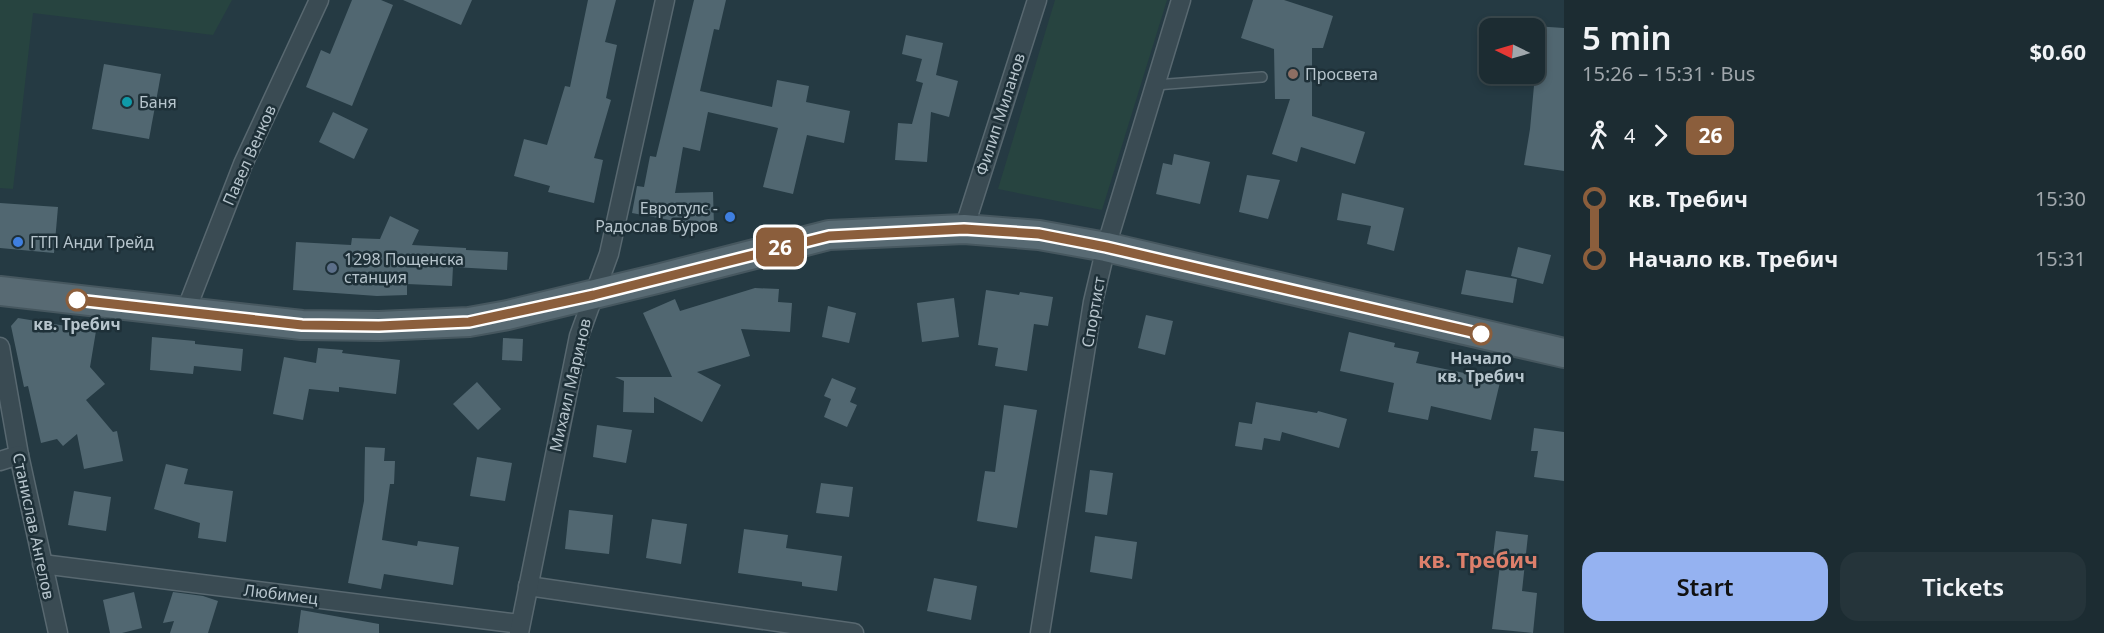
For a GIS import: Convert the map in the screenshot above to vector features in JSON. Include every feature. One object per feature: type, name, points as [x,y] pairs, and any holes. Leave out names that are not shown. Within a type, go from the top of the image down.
[{"type":"main road","points":[[0,291],[302,325],[379,326],[469,322],[594,295],[829,236],[964,229],[1039,234],[1106,247],[1564,353]]},
{"type":"street","name":"Павел Венков","points":[[185,313],[243,164],[319,0]]},
{"type":"street","name":"Михаил Маринов","points":[[520,629],[579,336],[609,254],[665,0]]},
{"type":"street","name":"Филип Миланов","points":[[964,229],[1037,0]]},
{"type":"street","name":"Спортист","points":[[1040,633],[1093,302],[1106,247],[1181,0]]},
{"type":"street","name":"Станислав Ангелов","points":[[0,347],[19,455],[58,633]]},
{"type":"street","points":[[0,461],[19,455]]},
{"type":"street","name":"Любимец","points":[[42,564],[520,629]]},
{"type":"street","points":[[528,586],[854,633]]},
{"type":"lane","points":[[1155,85],[1262,77]]},
{"type":"green space","points":[[0,0],[232,0],[213,35],[33,13],[13,189],[0,188]]},
{"type":"green space","points":[[1055,0],[1167,0],[1102,210],[998,189]]},
{"type":"building","points":[[352,0],[381,0],[393,5],[352,106],[306,87],[321,50],[330,54]]},
{"type":"building","points":[[403,0],[472,0],[461,25]]},
{"type":"building","points":[[588,0],[616,0],[605,42],[617,45],[606,98],[611,100],[594,158],[603,160],[594,203],[548,192],[550,186],[514,176],[524,139],[547,145],[565,86],[570,87]]},
{"type":"building","points":[[694,0],[726,0],[719,30],[714,29],[700,91],[772,107],[777,80],[809,86],[806,102],[850,111],[844,143],[807,135],[793,194],[763,187],[778,128],[708,112],[700,151],[683,147],[675,193],[713,192],[714,227],[680,228],[680,222],[632,213],[637,186],[644,187],[650,156],[656,157]]},
{"type":"building","name":"Просвета","points":[[1253,0],[1284,0],[1333,16],[1323,48],[1312,48],[1312,116],[1365,132],[1355,164],[1301,147],[1297,162],[1272,154],[1290,99],[1275,99],[1274,49],[1241,38]]},
{"type":"building","points":[[1545,27],[1564,28],[1564,171],[1524,165],[1534,84],[1545,84]]},
{"type":"building","points":[[906,35],[943,43],[936,75],[958,81],[949,117],[931,112],[927,162],[895,160],[898,123],[912,124],[923,83],[916,81],[922,59],[902,54]]},
{"type":"building","name":"Баня","points":[[104,64],[161,74],[149,139],[92,129]]},
{"type":"building","points":[[333,112],[368,129],[354,159],[319,142]]},
{"type":"building","points":[[1174,154],[1210,162],[1200,204],[1156,194],[1163,163],[1172,165]]},
{"type":"building","points":[[1247,175],[1280,180],[1268,219],[1239,212]]},
{"type":"building","points":[[1342,193],[1404,208],[1394,251],[1367,244],[1371,226],[1337,220]]},
{"type":"building","points":[[0,203],[58,207],[54,253],[0,248]]},
{"type":"building","points":[[390,216],[419,230],[412,245],[508,252],[507,270],[453,267],[452,286],[407,284],[407,295],[377,296],[293,290],[296,242],[351,245],[352,238],[380,239]]},
{"type":"building","points":[[1518,247],[1551,255],[1543,284],[1511,276]]},
{"type":"building","points":[[1466,270],[1517,279],[1513,303],[1461,294]]},
{"type":"building","points":[[755,288],[779,289],[778,302],[792,303],[790,332],[741,329],[750,356],[697,372],[721,385],[702,422],[654,397],[654,413],[623,412],[624,381],[615,377],[672,377],[643,313],[675,299],[680,311]]},
{"type":"building","points":[[986,290],[1053,297],[1048,326],[1034,324],[1027,371],[995,366],[998,348],[978,345]]},
{"type":"building","points":[[954,298],[959,337],[922,342],[917,303]]},
{"type":"building","points":[[828,306],[856,313],[849,343],[822,337]]},
{"type":"building","points":[[1146,315],[1173,321],[1165,355],[1138,348]]},
{"type":"building","points":[[18,318],[96,331],[90,367],[105,384],[86,400],[113,432],[117,431],[123,461],[84,469],[77,434],[63,446],[57,439],[41,443],[28,386],[24,387],[11,326]]},
{"type":"building","points":[[1349,332],[1395,343],[1394,347],[1419,352],[1416,363],[1501,378],[1491,420],[1431,406],[1428,420],[1388,412],[1394,383],[1340,371]]},
{"type":"building","points":[[152,337],[243,349],[241,371],[194,366],[193,374],[150,370]]},
{"type":"building","points":[[503,338],[523,339],[522,361],[502,360]]},
{"type":"building","points":[[318,348],[400,360],[396,394],[339,387],[339,392],[309,389],[303,420],[273,414],[284,357],[316,363]]},
{"type":"building","points":[[832,378],[856,388],[850,402],[857,405],[847,427],[824,417],[831,399],[824,396]]},
{"type":"building","points":[[477,382],[501,409],[478,430],[453,404]]},
{"type":"building","points":[[1256,402],[1317,413],[1318,411],[1347,419],[1339,448],[1282,432],[1280,441],[1264,438],[1262,450],[1235,446],[1239,422],[1252,424]]},
{"type":"building","points":[[1004,405],[1037,410],[1017,528],[977,521],[985,471],[995,472]]},
{"type":"building","points":[[597,425],[632,430],[626,463],[593,457]]},
{"type":"building","points":[[1534,428],[1564,432],[1564,481],[1534,477],[1538,451],[1531,451]]},
{"type":"building","points":[[365,447],[385,448],[384,461],[395,461],[394,484],[390,484],[382,540],[417,546],[418,541],[459,547],[453,585],[384,574],[381,589],[348,583],[364,501]]},
{"type":"building","points":[[477,457],[512,463],[505,501],[470,496]]},
{"type":"building","points":[[166,464],[188,469],[184,484],[233,491],[226,542],[198,538],[200,523],[154,509]]},
{"type":"building","points":[[1090,470],[1113,473],[1107,515],[1085,512]]},
{"type":"building","points":[[821,483],[853,487],[849,517],[816,513]]},
{"type":"building","points":[[74,491],[111,497],[106,531],[68,525]]},
{"type":"building","points":[[569,510],[613,515],[609,554],[565,549]]},
{"type":"building","points":[[652,519],[687,524],[681,564],[646,558]]},
{"type":"building","points":[[744,529],[788,535],[786,548],[842,556],[837,591],[802,586],[802,582],[738,573]]},
{"type":"building","points":[[1496,531],[1528,535],[1522,591],[1537,593],[1533,633],[1492,629],[1500,565],[1492,564]]},
{"type":"building","points":[[1095,536],[1137,542],[1132,579],[1090,572]]},
{"type":"building","points":[[934,578],[977,586],[971,620],[927,611]]},
{"type":"building","points":[[134,592],[142,628],[122,633],[110,633],[103,600]]},
{"type":"building","points":[[173,592],[203,596],[218,601],[208,633],[170,633],[174,621],[163,623]]},
{"type":"building","points":[[301,610],[379,624],[379,633],[298,633]]},
{"type":"bus line","name":"26","points":[[77,300],[302,325],[379,326],[469,322],[594,295],[829,236],[964,229],[1039,234],[1106,247],[1481,334]]},
{"type":"place","name":"Просвета","points":[[1293,74]]},
{"type":"place","name":"Баня","points":[[127,102]]},
{"type":"place","name":"Евротулс - Радослав Буров","points":[[730,217]]},
{"type":"place","name":"ГТП Анди Трейд","points":[[18,242]]},
{"type":"place","name":"1298 Пощенска станция","points":[[332,268]]},
{"type":"place","name":"кв. Требич","points":[[77,300]]},
{"type":"place","name":"Начало кв. Требич","points":[[1481,334]]},
{"type":"district","name":"кв. Требич","points":[[1478,560]]}]
